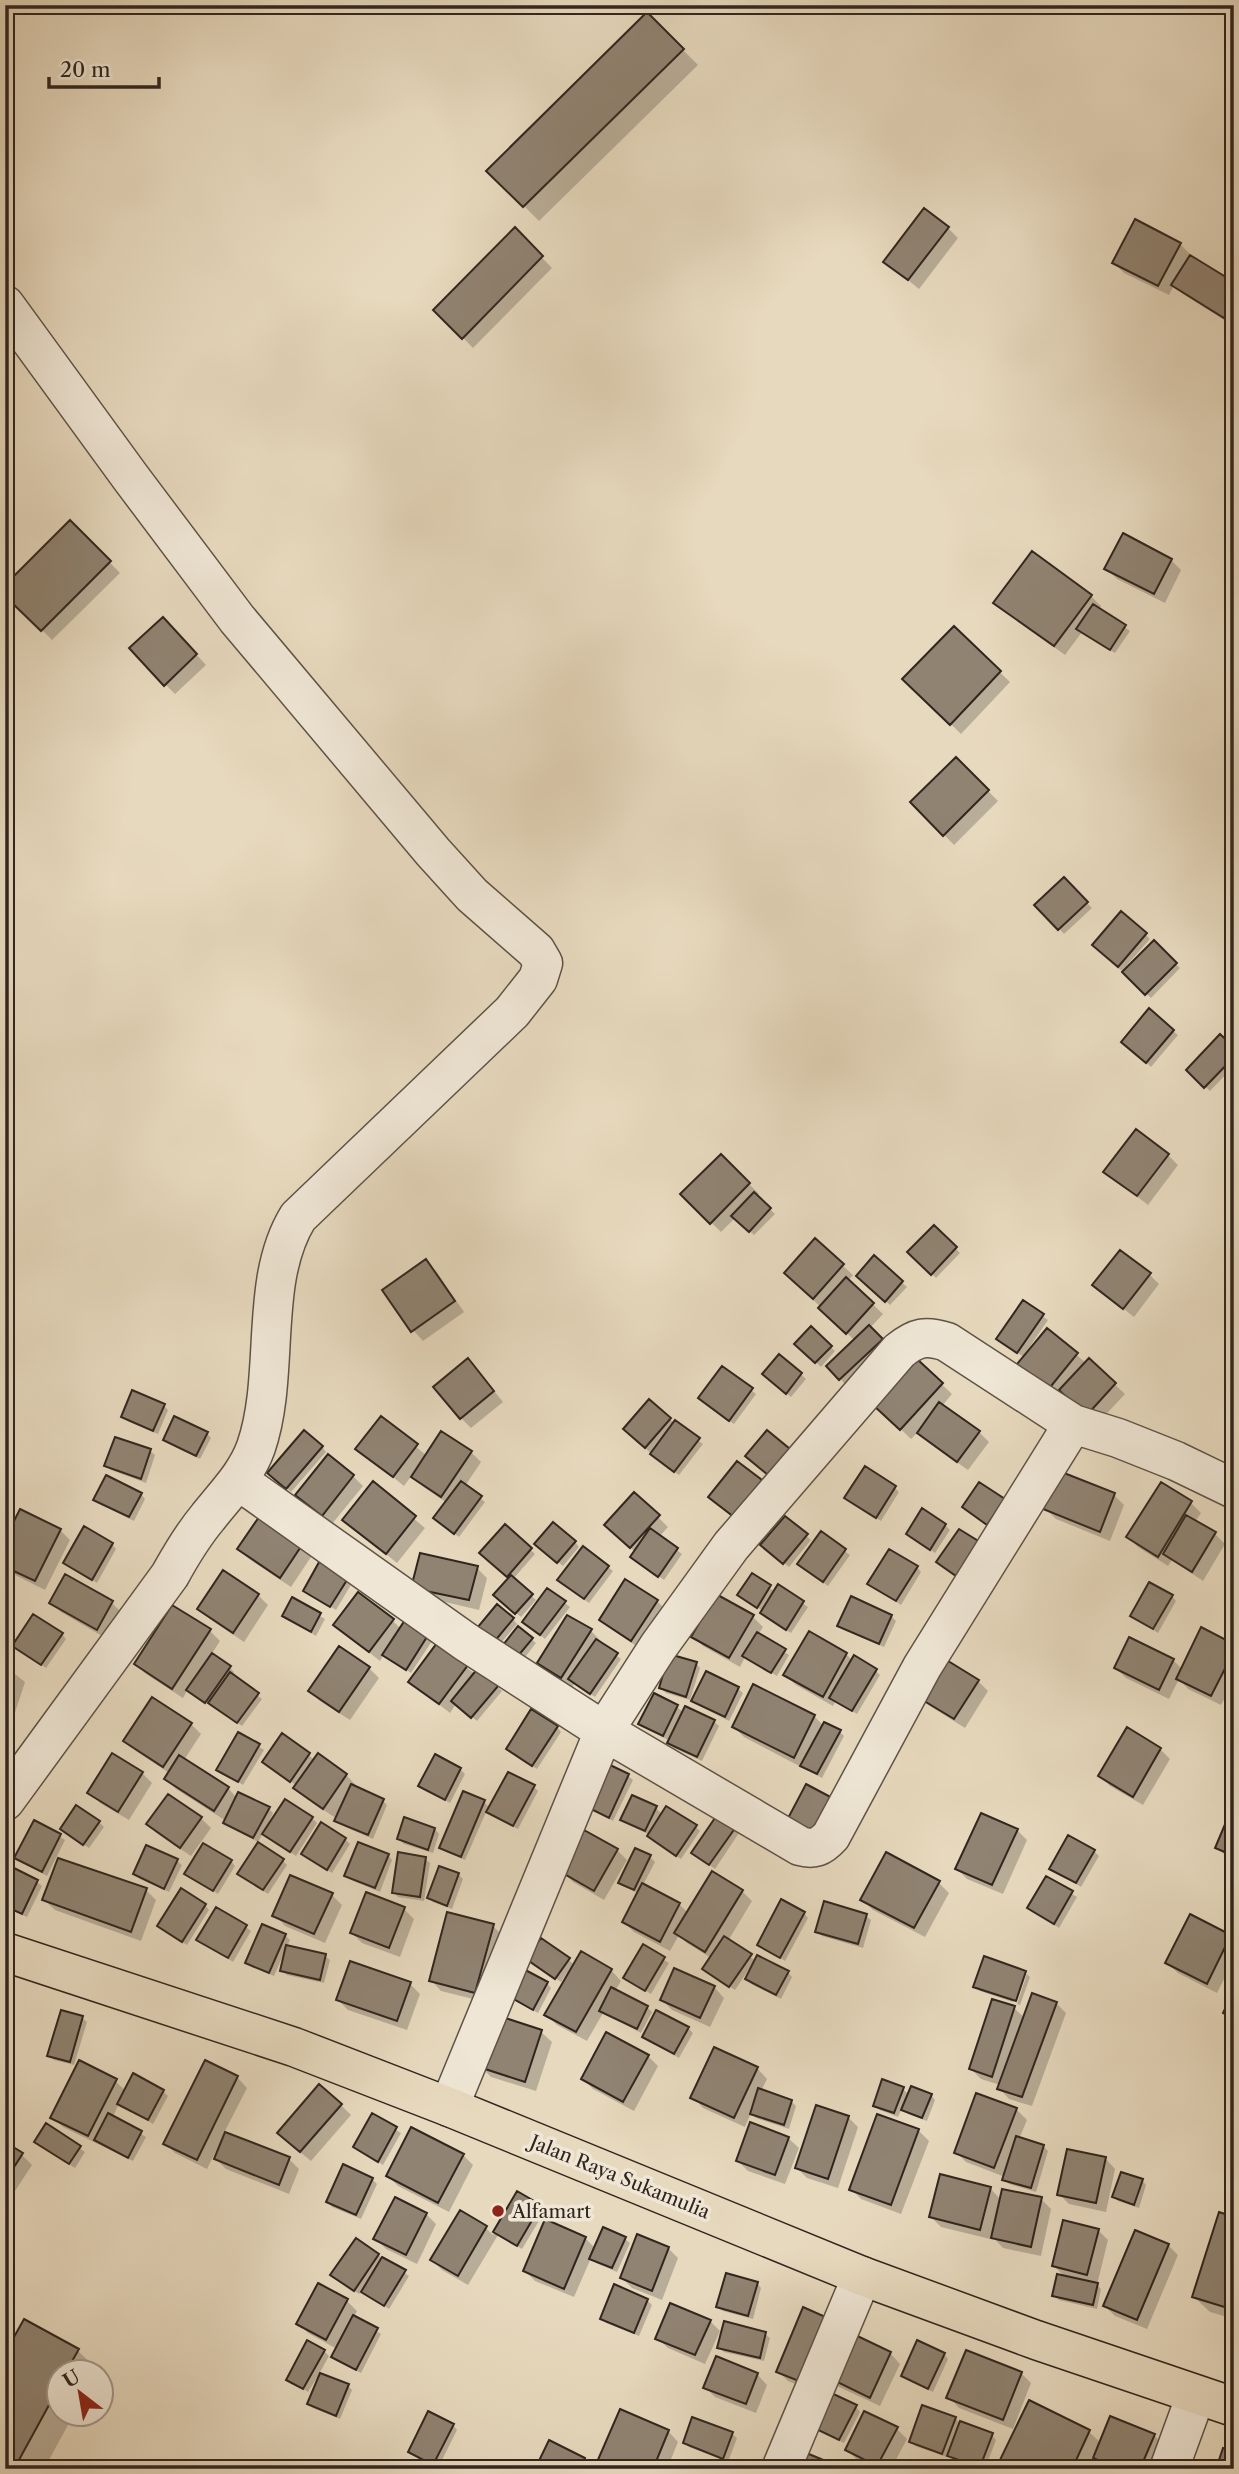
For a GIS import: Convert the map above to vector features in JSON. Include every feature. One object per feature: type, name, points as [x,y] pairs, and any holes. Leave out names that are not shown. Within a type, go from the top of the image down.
[{"type":"main road","name":"Jalan Raya Sukamulia","points":[[5,1952],[294,2047],[450,2107],[862,2276],[1036,2340],[1234,2407]]},
{"type":"street","points":[[5,305],[237,619],[433,852],[472,895],[536,951],[543,963],[538,979],[512,1012],[298,1217],[286,1236],[278,1264],[270,1365],[256,1448],[239,1481],[203,1523],[170,1575],[5,1801]]},
{"type":"street","points":[[450,2107],[604,1731],[658,1647],[731,1546],[899,1351],[911,1341],[921,1337],[947,1342],[1073,1424],[1176,1461],[1234,1489]]},
{"type":"street","points":[[239,1481],[466,1643],[604,1731],[800,1846],[816,1848],[831,1836],[922,1667],[1073,1424]]},
{"type":"street","points":[[781,2469],[862,2276]]},
{"type":"street","points":[[1169,2469],[1196,2395]]},
{"type":"building","points":[[647,12],[684,49],[523,207],[486,171]]},
{"type":"building","points":[[924,208],[949,227],[908,280],[883,262]]},
{"type":"building","points":[[1135,219],[1181,243],[1158,286],[1112,263]]},
{"type":"building","points":[[515,227],[543,256],[462,339],[433,310]]},
{"type":"building","points":[[1190,255],[1234,282],[1234,301],[1224,318],[1171,285]]},
{"type":"building","points":[[70,520],[111,561],[41,631],[5,596],[5,585]]},
{"type":"building","points":[[1123,533],[1172,559],[1154,594],[1104,569]]},
{"type":"building","points":[[1032,551],[1092,595],[1054,646],[993,603]]},
{"type":"building","points":[[1093,604],[1126,625],[1110,650],[1076,629]]},
{"type":"building","points":[[163,617],[197,654],[164,686],[129,648]]},
{"type":"building","points":[[954,626],[1001,671],[950,725],[902,679]]},
{"type":"building","points":[[956,757],[989,790],[943,836],[910,802]]},
{"type":"building","points":[[1064,877],[1088,902],[1058,930],[1034,905]]},
{"type":"building","points":[[1121,911],[1147,933],[1118,967],[1092,945]]},
{"type":"building","points":[[1154,940],[1177,963],[1145,995],[1122,972]]},
{"type":"building","points":[[1149,1008],[1174,1030],[1146,1063],[1121,1042]]},
{"type":"building","points":[[1220,1034],[1234,1047],[1234,1057],[1204,1088],[1186,1070]]},
{"type":"building","points":[[1136,1129],[1169,1154],[1137,1196],[1103,1172]]},
{"type":"building","points":[[721,1154],[750,1183],[710,1224],[680,1194]]},
{"type":"building","points":[[754,1192],[771,1208],[749,1232],[731,1216]]},
{"type":"building","points":[[934,1225],[957,1247],[931,1275],[907,1252]]},
{"type":"building","points":[[815,1238],[844,1264],[813,1299],[784,1273]]},
{"type":"building","points":[[1120,1250],[1151,1273],[1123,1309],[1092,1285]]},
{"type":"building","points":[[874,1255],[903,1281],[885,1302],[856,1276]]},
{"type":"building","points":[[426,1259],[455,1301],[411,1332],[382,1290]]},
{"type":"building","points":[[846,1277],[874,1303],[846,1334],[818,1308]]},
{"type":"building","points":[[1023,1300],[1044,1314],[1017,1353],[996,1339]]},
{"type":"building","points":[[869,1325],[883,1339],[839,1380],[826,1366]]},
{"type":"building","points":[[811,1326],[832,1346],[815,1363],[794,1344]]},
{"type":"building","points":[[1047,1328],[1078,1353],[1043,1396],[1012,1370]]},
{"type":"building","points":[[779,1354],[802,1373],[786,1394],[762,1374]]},
{"type":"building","points":[[468,1358],[494,1391],[460,1419],[433,1387]]},
{"type":"building","points":[[1089,1358],[1116,1383],[1086,1416],[1059,1390]]},
{"type":"building","points":[[917,1359],[943,1383],[900,1430],[873,1405]]},
{"type":"building","points":[[722,1366],[753,1388],[729,1421],[698,1398]]},
{"type":"building","points":[[132,1390],[165,1404],[153,1431],[121,1417]]},
{"type":"building","points":[[649,1399],[671,1418],[645,1448],[623,1429]]},
{"type":"building","points":[[939,1402],[980,1431],[957,1462],[917,1433]]},
{"type":"building","points":[[174,1416],[208,1432],[196,1456],[163,1440]]},
{"type":"building","points":[[381,1416],[418,1444],[393,1477],[355,1449]]},
{"type":"building","points":[[675,1420],[700,1438],[674,1472],[650,1454]]},
{"type":"building","points":[[304,1430],[323,1446],[286,1489],[267,1473]]},
{"type":"building","points":[[767,1430],[790,1449],[768,1475],[745,1456]]},
{"type":"building","points":[[441,1431],[472,1451],[441,1497],[411,1477]]},
{"type":"building","points":[[115,1437],[151,1449],[141,1479],[104,1466]]},
{"type":"building","points":[[1234,1440],[1234,1460],[1226,1457]]},
{"type":"building","points":[[328,1454],[354,1475],[322,1516],[295,1495]]},
{"type":"building","points":[[737,1461],[762,1480],[734,1517],[708,1497]]},
{"type":"building","points":[[865,1466],[896,1486],[876,1518],[844,1498]]},
{"type":"building","points":[[1059,1471],[1115,1493],[1100,1532],[1043,1509]]},
{"type":"building","points":[[106,1475],[142,1493],[129,1517],[93,1500]]},
{"type":"building","points":[[373,1481],[416,1516],[386,1554],[342,1520]]},
{"type":"building","points":[[461,1481],[482,1496],[454,1534],[433,1518]]},
{"type":"building","points":[[979,1482],[1005,1499],[987,1525],[962,1507]]},
{"type":"building","points":[[1161,1482],[1192,1501],[1158,1557],[1126,1537]]},
{"type":"building","points":[[634,1492],[660,1515],[630,1548],[604,1525]]},
{"type":"building","points":[[922,1508],[946,1524],[930,1550],[906,1534]]},
{"type":"building","points":[[20,1509],[61,1529],[35,1581],[5,1567],[5,1539]]},
{"type":"building","points":[[263,1511],[306,1539],[280,1578],[237,1549]]},
{"type":"building","points":[[1186,1515],[1216,1532],[1192,1572],[1163,1554]]},
{"type":"building","points":[[785,1516],[808,1534],[783,1564],[760,1545]]},
{"type":"building","points":[[553,1522],[576,1541],[557,1563],[534,1544]]},
{"type":"building","points":[[505,1524],[532,1548],[507,1577],[479,1553]]},
{"type":"building","points":[[84,1526],[113,1543],[92,1580],[63,1563]]},
{"type":"building","points":[[650,1528],[678,1548],[658,1577],[630,1557]]},
{"type":"building","points":[[959,1529],[980,1542],[956,1576],[936,1562]]},
{"type":"building","points":[[821,1531],[846,1549],[823,1582],[797,1564]]},
{"type":"building","points":[[583,1546],[609,1566],[584,1599],[557,1580]]},
{"type":"building","points":[[889,1549],[918,1566],[896,1601],[867,1584]]},
{"type":"building","points":[[420,1553],[478,1566],[469,1600],[411,1588]]},
{"type":"building","points":[[323,1555],[352,1572],[330,1607],[303,1591]]},
{"type":"building","points":[[223,1570],[259,1594],[233,1633],[197,1609]]},
{"type":"building","points":[[752,1573],[771,1585],[757,1608],[737,1595]]},
{"type":"building","points":[[65,1574],[113,1601],[97,1630],[49,1603]]},
{"type":"building","points":[[511,1575],[533,1594],[515,1614],[493,1595]]},
{"type":"building","points":[[625,1579],[658,1600],[631,1641],[599,1620]]},
{"type":"building","points":[[1149,1582],[1173,1595],[1153,1629],[1130,1616]]},
{"type":"building","points":[[778,1584],[804,1601],[786,1630],[760,1613]]},
{"type":"building","points":[[547,1588],[566,1601],[540,1635],[522,1622]]},
{"type":"building","points":[[358,1592],[394,1619],[369,1652],[333,1625]]},
{"type":"building","points":[[716,1594],[754,1615],[729,1658],[691,1637]]},
{"type":"building","points":[[851,1596],[892,1615],[879,1644],[837,1626]]},
{"type":"building","points":[[292,1597],[321,1613],[311,1632],[282,1616]]},
{"type":"building","points":[[497,1604],[514,1618],[494,1642],[477,1628]]},
{"type":"building","points":[[172,1605],[211,1629],[172,1689],[134,1664]]},
{"type":"building","points":[[33,1614],[63,1633],[41,1665],[12,1646]]},
{"type":"building","points":[[567,1615],[592,1629],[561,1678],[537,1663]]},
{"type":"building","points":[[407,1617],[430,1632],[406,1670],[382,1655]]},
{"type":"building","points":[[518,1626],[533,1638],[513,1662],[499,1650]]},
{"type":"building","points":[[1201,1627],[1234,1644],[1234,1651],[1211,1696],[1176,1679]]},
{"type":"building","points":[[809,1631],[847,1653],[823,1697],[783,1675]]},
{"type":"building","points":[[757,1632],[786,1649],[771,1673],[742,1656]]},
{"type":"building","points":[[1129,1637],[1174,1659],[1159,1690],[1114,1668]]},
{"type":"building","points":[[596,1639],[618,1653],[590,1694],[568,1679]]},
{"type":"building","points":[[437,1643],[468,1665],[439,1704],[408,1682]]},
{"type":"building","points":[[339,1646],[370,1667],[339,1712],[308,1691]]},
{"type":"building","points":[[212,1653],[231,1666],[205,1703],[186,1690]]},
{"type":"building","points":[[669,1654],[697,1662],[686,1697],[659,1688]]},
{"type":"building","points":[[854,1655],[877,1669],[852,1711],[829,1698]]},
{"type":"building","points":[[940,1656],[979,1680],[954,1719],[916,1696]]},
{"type":"building","points":[[478,1668],[499,1685],[471,1718],[451,1701]]},
{"type":"building","points":[[706,1671],[739,1687],[725,1717],[691,1701]]},
{"type":"building","points":[[230,1672],[259,1693],[237,1723],[208,1703]]},
{"type":"building","points":[[753,1684],[815,1715],[794,1758],[732,1727]]},
{"type":"building","points":[[654,1693],[678,1705],[663,1736],[638,1724]]},
{"type":"building","points":[[152,1697],[192,1723],[163,1767],[123,1741]]},
{"type":"building","points":[[685,1706],[715,1720],[697,1757],[667,1743]]},
{"type":"building","points":[[531,1709],[558,1726],[532,1766],[506,1749]]},
{"type":"building","points":[[824,1722],[841,1730],[817,1774],[800,1766]]},
{"type":"building","points":[[1127,1727],[1161,1748],[1133,1797],[1098,1776]]},
{"type":"building","points":[[238,1732],[260,1744],[238,1782],[216,1770]]},
{"type":"building","points":[[282,1733],[310,1753],[290,1782],[262,1762]]},
{"type":"building","points":[[112,1753],[143,1772],[118,1812],[87,1793]]},
{"type":"building","points":[[318,1753],[347,1774],[323,1809],[293,1788]]},
{"type":"building","points":[[435,1754],[461,1768],[445,1800],[418,1786]]},
{"type":"building","points":[[179,1755],[229,1787],[214,1811],[164,1779]]},
{"type":"building","points":[[610,1765],[629,1774],[609,1818],[589,1808]]},
{"type":"building","points":[[508,1772],[535,1785],[513,1826],[486,1812]]},
{"type":"building","points":[[351,1784],[384,1799],[368,1835],[334,1821]]},
{"type":"building","points":[[806,1784],[838,1801],[818,1839],[786,1822]]},
{"type":"building","points":[[463,1791],[485,1800],[461,1857],[439,1848]]},
{"type":"building","points":[[238,1792],[270,1807],[253,1838],[223,1823]]},
{"type":"building","points":[[168,1794],[202,1817],[180,1848],[146,1824]]},
{"type":"building","points":[[632,1795],[657,1806],[645,1831],[620,1820]]},
{"type":"building","points":[[285,1799],[313,1817],[290,1852],[262,1834]]},
{"type":"building","points":[[1234,1803],[1234,1856],[1215,1848]]},
{"type":"building","points":[[76,1805],[100,1821],[83,1845],[60,1829]]},
{"type":"building","points":[[666,1806],[697,1825],[676,1856],[647,1836]]},
{"type":"building","points":[[719,1812],[738,1824],[709,1865],[691,1853]]},
{"type":"building","points":[[981,1813],[1018,1829],[992,1885],[955,1869]]},
{"type":"building","points":[[404,1817],[435,1828],[428,1850],[397,1839]]},
{"type":"building","points":[[34,1820],[61,1834],[42,1872],[14,1858]]},
{"type":"building","points":[[321,1822],[346,1838],[327,1870],[301,1854]]},
{"type":"building","points":[[584,1830],[618,1849],[594,1891],[561,1872]]},
{"type":"building","points":[[1068,1835],[1095,1850],[1076,1883],[1049,1869]]},
{"type":"building","points":[[258,1842],[284,1859],[263,1890],[237,1874]]},
{"type":"building","points":[[358,1842],[389,1854],[375,1888],[344,1876]]},
{"type":"building","points":[[203,1843],[232,1860],[213,1891],[184,1874]]},
{"type":"building","points":[[146,1845],[178,1859],[164,1889],[133,1874]]},
{"type":"building","points":[[635,1848],[651,1855],[634,1890],[618,1883]]},
{"type":"building","points":[[398,1852],[426,1857],[420,1897],[392,1893]]},
{"type":"building","points":[[886,1852],[940,1881],[914,1928],[860,1900]]},
{"type":"building","points":[[58,1858],[147,1888],[131,1932],[42,1900]]},
{"type":"building","points":[[439,1866],[459,1873],[447,1906],[427,1898]]},
{"type":"building","points":[[12,1867],[38,1880],[22,1914],[5,1906],[5,1882]]},
{"type":"building","points":[[712,1871],[743,1890],[705,1952],[674,1933]]},
{"type":"building","points":[[290,1875],[333,1893],[314,1934],[272,1916]]},
{"type":"building","points":[[1046,1876],[1073,1891],[1054,1924],[1027,1908]]},
{"type":"building","points":[[642,1883],[680,1903],[660,1942],[622,1922]]},
{"type":"building","points":[[181,1888],[206,1904],[182,1942],[157,1926]]},
{"type":"building","points":[[366,1892],[405,1907],[389,1948],[350,1933]]},
{"type":"building","points":[[781,1899],[805,1912],[780,1958],[757,1945]]},
{"type":"building","points":[[824,1901],[867,1914],[858,1944],[815,1932]]},
{"type":"building","points":[[216,1907],[247,1925],[228,1958],[196,1940]]},
{"type":"building","points":[[447,1912],[494,1924],[475,1993],[429,1981]]},
{"type":"building","points":[[1190,1914],[1231,1935],[1207,1984],[1165,1963]]},
{"type":"building","points":[[262,1924],[286,1934],[269,1973],[245,1963]]},
{"type":"building","points":[[724,1936],[752,1954],[729,1987],[702,1969]]},
{"type":"building","points":[[541,1938],[570,1958],[555,1979],[526,1959]]},
{"type":"building","points":[[643,1944],[665,1957],[645,1991],[623,1978]]},
{"type":"building","points":[[286,1945],[326,1954],[320,1980],[280,1971]]},
{"type":"building","points":[[581,1951],[612,1969],[576,2032],[544,2015]]},
{"type":"building","points":[[757,1955],[789,1971],[776,1995],[745,1979]]},
{"type":"building","points":[[984,1956],[1026,1971],[1016,2001],[973,1987]]},
{"type":"building","points":[[350,1961],[411,1982],[397,2021],[336,2000]]},
{"type":"building","points":[[516,1965],[548,1982],[533,2010],[501,1992]]},
{"type":"building","points":[[674,1968],[715,1986],[700,2018],[660,2000]]},
{"type":"building","points":[[611,1987],[648,2006],[637,2029],[599,2011]]},
{"type":"building","points":[[1234,1990],[1234,2018],[1223,2013]]},
{"type":"building","points":[[1032,1993],[1057,2002],[1022,2097],[997,2089]]},
{"type":"building","points":[[992,1999],[1015,2006],[992,2077],[969,2069]]},
{"type":"building","points":[[61,2010],[83,2016],[70,2062],[47,2056]]},
{"type":"building","points":[[656,2010],[689,2027],[674,2054],[642,2037]]},
{"type":"building","points":[[496,2015],[542,2030],[525,2082],[479,2067]]},
{"type":"building","points":[[606,2032],[649,2055],[623,2102],[581,2079]]},
{"type":"building","points":[[714,2047],[758,2067],[734,2118],[690,2098]]},
{"type":"building","points":[[79,2060],[117,2079],[88,2136],[50,2118]]},
{"type":"building","points":[[205,2060],[238,2076],[197,2160],[163,2144]]},
{"type":"building","points":[[133,2073],[164,2090],[148,2120],[117,2104]]},
{"type":"building","points":[[882,2079],[904,2087],[894,2113],[873,2106]]},
{"type":"building","points":[[319,2084],[342,2104],[300,2152],[277,2133]]},
{"type":"building","points":[[911,2086],[932,2094],[922,2118],[901,2110]]},
{"type":"building","points":[[758,2088],[792,2100],[784,2125],[750,2114]]},
{"type":"building","points":[[976,2093],[1017,2108],[994,2168],[954,2153]]},
{"type":"building","points":[[816,2105],[849,2116],[828,2179],[795,2168]]},
{"type":"building","points":[[108,2113],[142,2131],[128,2158],[94,2140]]},
{"type":"building","points":[[372,2113],[397,2127],[378,2162],[353,2147]]},
{"type":"building","points":[[877,2114],[919,2129],[891,2205],[849,2190]]},
{"type":"building","points":[[750,2122],[789,2137],[775,2175],[736,2161]]},
{"type":"building","points":[[46,2123],[81,2146],[69,2164],[34,2142]]},
{"type":"building","points":[[411,2127],[464,2154],[438,2203],[386,2176]]},
{"type":"building","points":[[225,2132],[290,2157],[279,2185],[214,2159]]},
{"type":"building","points":[[1016,2136],[1044,2145],[1031,2188],[1002,2180]]},
{"type":"building","points":[[5,2142],[23,2153],[5,2181]]},
{"type":"building","points":[[1067,2149],[1106,2157],[1096,2203],[1057,2195]]},
{"type":"building","points":[[343,2164],[373,2178],[356,2215],[326,2202]]},
{"type":"building","points":[[1121,2172],[1143,2179],[1134,2205],[1112,2197]]},
{"type":"building","points":[[940,2174],[991,2187],[980,2230],[929,2217]]},
{"type":"building","points":[[1002,2189],[1042,2197],[1031,2247],[991,2238]]},
{"type":"building","points":[[517,2191],[541,2205],[517,2246],[493,2232]]},
{"type":"building","points":[[395,2197],[427,2213],[406,2255],[373,2239]]},
{"type":"building","points":[[460,2210],[487,2226],[458,2276],[430,2260]]},
{"type":"building","points":[[1219,2212],[1234,2217],[1234,2310],[1192,2297]]},
{"type":"building","points":[[545,2219],[586,2237],[564,2289],[523,2271]]},
{"type":"building","points":[[1063,2220],[1099,2229],[1087,2275],[1052,2266]]},
{"type":"building","points":[[603,2227],[626,2237],[612,2268],[589,2259]]},
{"type":"building","points":[[1135,2230],[1169,2244],[1137,2320],[1103,2306]]},
{"type":"building","points":[[637,2234],[669,2247],[652,2291],[620,2278]]},
{"type":"building","points":[[356,2238],[379,2254],[354,2291],[330,2275]]},
{"type":"building","points":[[382,2257],[406,2270],[384,2306],[361,2292]]},
{"type":"building","points":[[726,2273],[758,2282],[748,2316],[716,2307]]},
{"type":"building","points":[[1057,2274],[1098,2283],[1093,2305],[1052,2296]]},
{"type":"building","points":[[318,2283],[348,2299],[326,2340],[296,2324]]},
{"type":"building","points":[[614,2284],[648,2299],[634,2333],[600,2319]]},
{"type":"building","points":[[670,2303],[711,2320],[695,2355],[655,2339]]},
{"type":"building","points":[[803,2307],[830,2319],[804,2383],[776,2372]]},
{"type":"building","points":[[353,2315],[378,2328],[356,2370],[331,2357]]},
{"type":"building","points":[[24,2319],[79,2349],[74,2358],[46,2358],[46,2411],[14,2469],[5,2469],[5,2353]]},
{"type":"building","points":[[724,2321],[766,2332],[760,2358],[717,2348]]},
{"type":"building","points":[[849,2332],[891,2352],[870,2398],[827,2377]]},
{"type":"building","points":[[307,2340],[325,2350],[303,2389],[286,2380]]},
{"type":"building","points":[[917,2340],[945,2353],[928,2389],[901,2376]]},
{"type":"building","points":[[966,2350],[1022,2372],[1003,2420],[946,2398]]},
{"type":"building","points":[[716,2356],[758,2373],[746,2404],[703,2388]]},
{"type":"building","points":[[320,2373],[349,2384],[336,2416],[307,2404]]},
{"type":"building","points":[[827,2391],[857,2405],[839,2440],[810,2426]]},
{"type":"building","points":[[1029,2400],[1090,2430],[1072,2469],[1007,2469],[998,2464]]},
{"type":"building","points":[[922,2405],[956,2417],[942,2454],[909,2442]]},
{"type":"building","points":[[620,2409],[669,2430],[653,2469],[612,2469],[597,2462]]},
{"type":"building","points":[[428,2411],[454,2424],[433,2465],[408,2452]]},
{"type":"building","points":[[864,2411],[898,2427],[877,2466],[845,2450]]},
{"type":"building","points":[[1110,2416],[1155,2434],[1140,2469],[1120,2469],[1093,2458]]},
{"type":"building","points":[[692,2417],[733,2432],[723,2459],[683,2443]]},
{"type":"building","points":[[960,2421],[993,2433],[980,2467],[947,2456]]},
{"type":"building","points":[[549,2440],[585,2458],[580,2469],[535,2469]]},
{"type":"building","points":[[1223,2448],[1234,2452],[1234,2469],[1216,2469]]},
{"type":"building","points":[[804,2452],[845,2469],[796,2469]]},
{"type":"place","name":"Alfamart","points":[[498,2211]]}]
